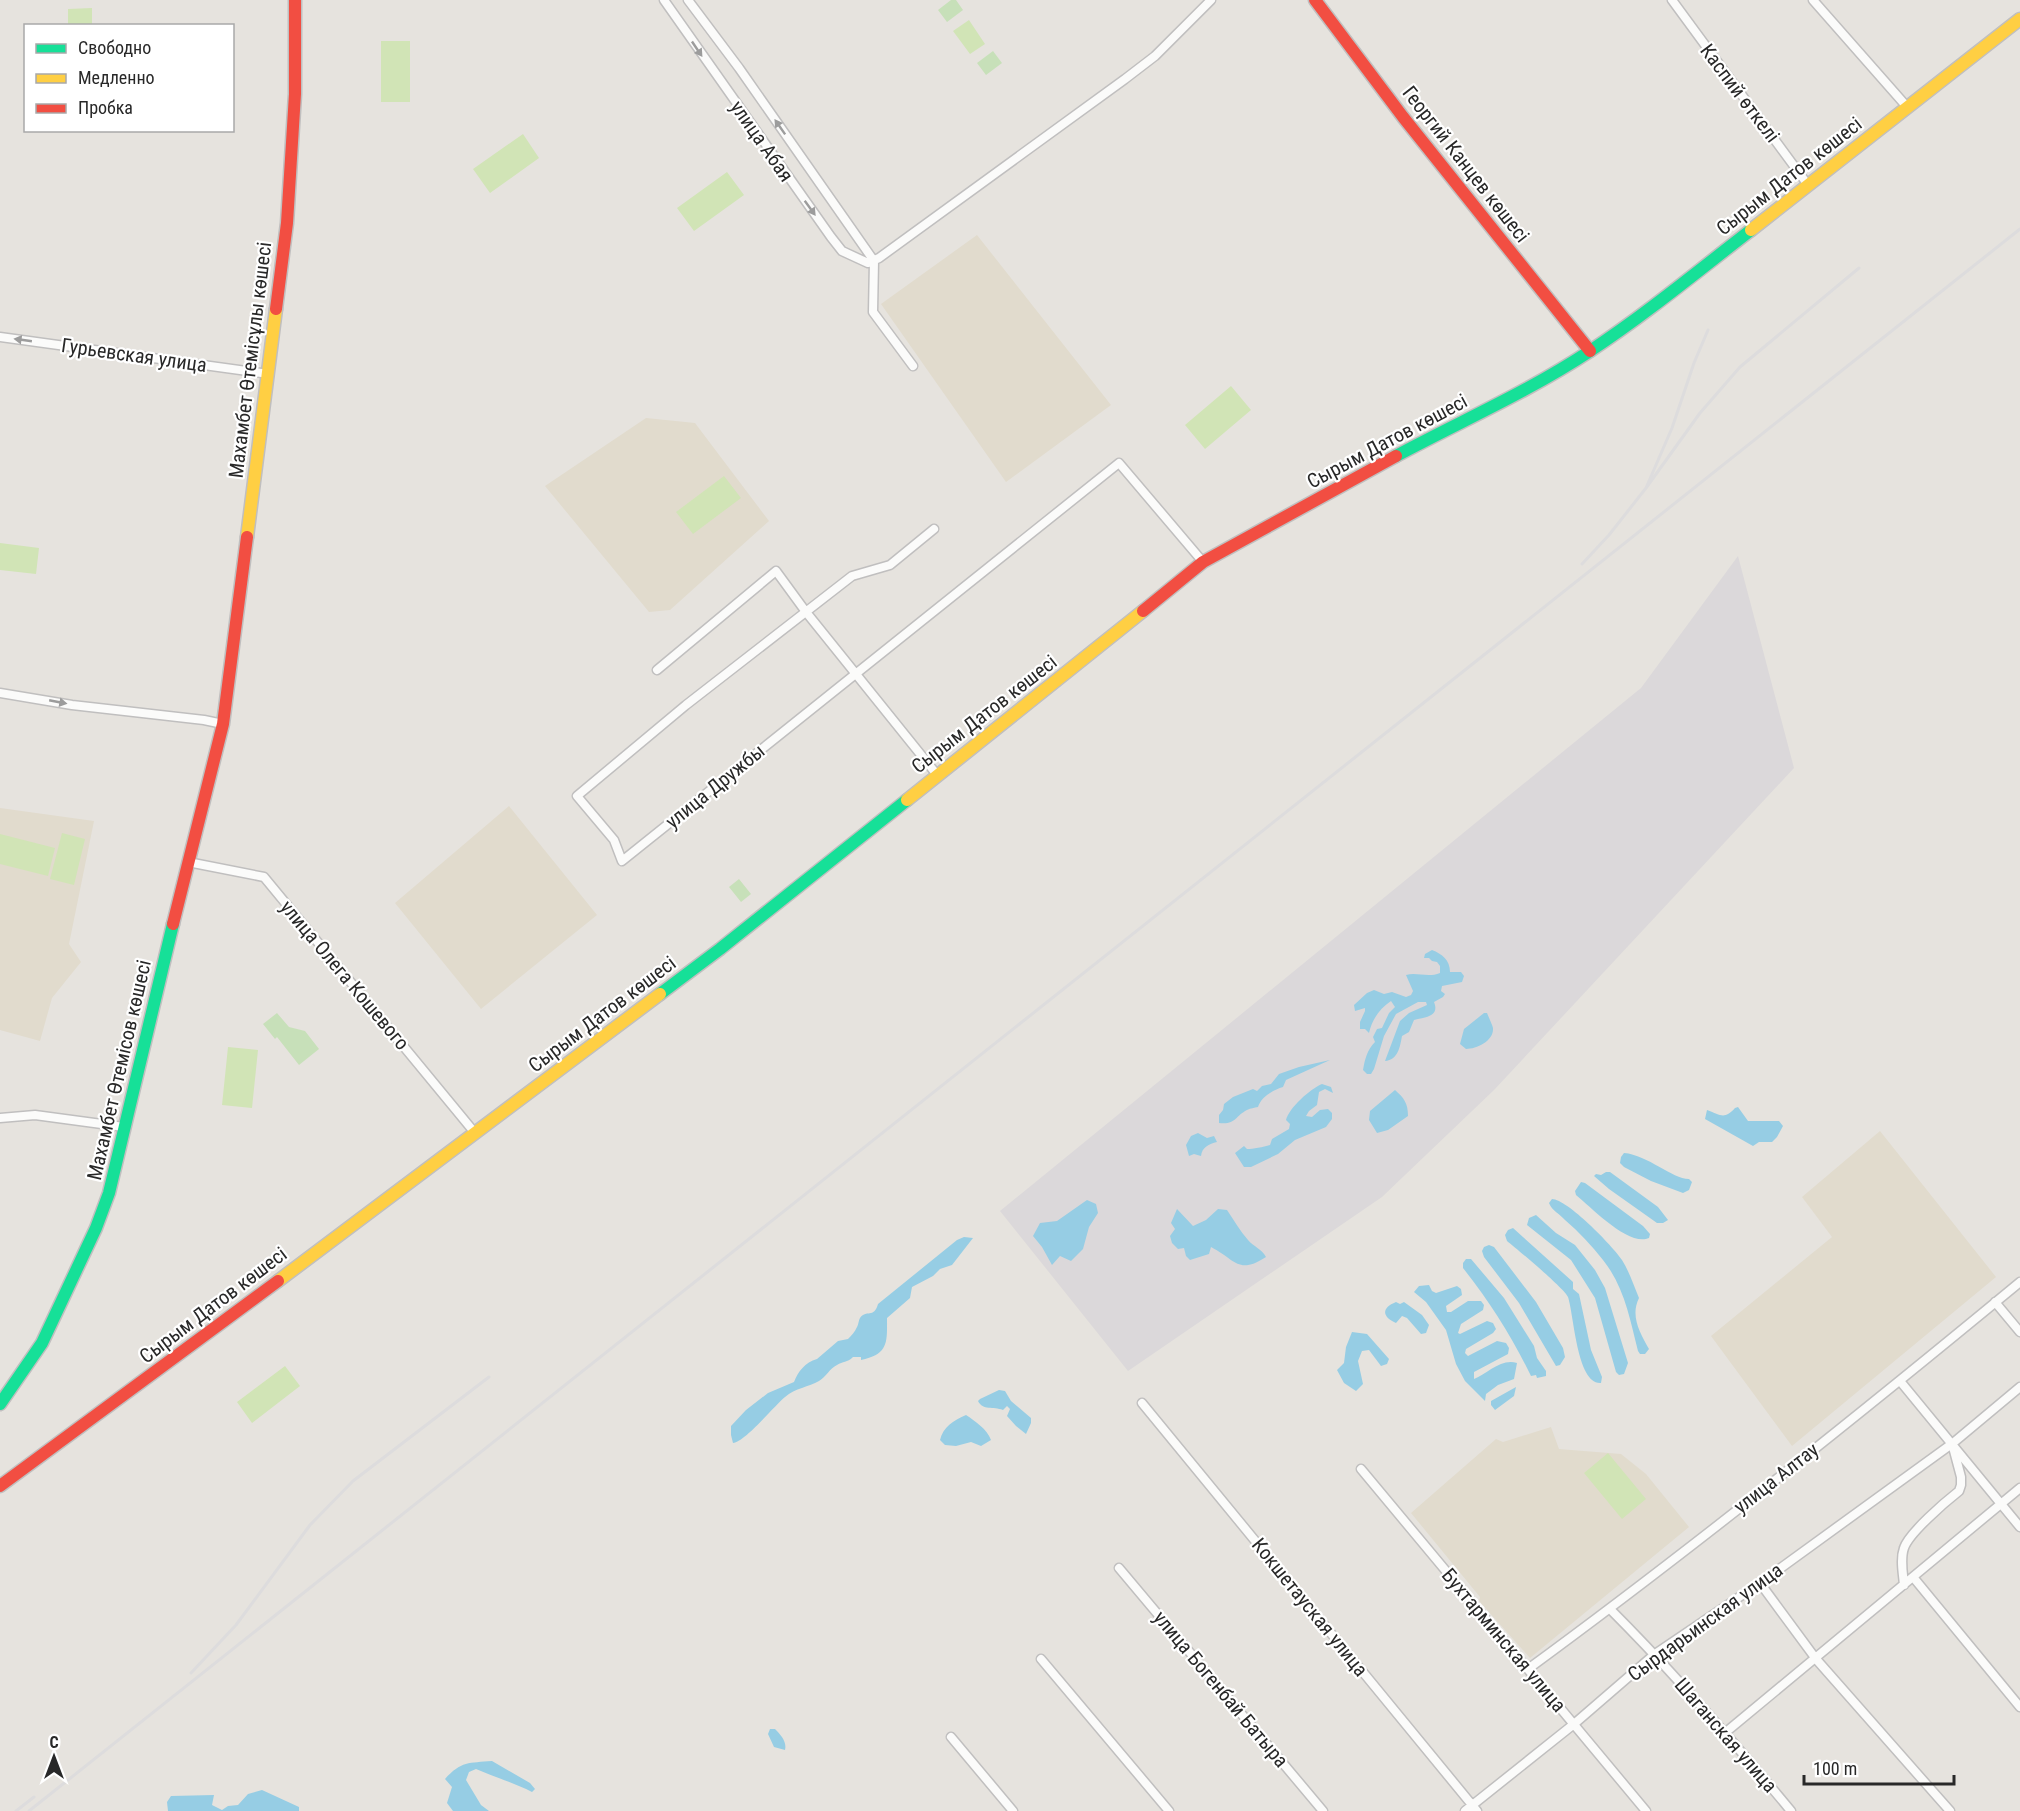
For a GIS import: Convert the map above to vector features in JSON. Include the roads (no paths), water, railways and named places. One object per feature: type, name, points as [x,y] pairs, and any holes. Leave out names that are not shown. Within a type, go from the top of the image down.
[{"type":"main road","name":"Махамбет Өтемісұлы көшесі","points":[[223,724],[287,223],[295,94],[295,0]]},
{"type":"main road","name":"Георгий Канцев көшесі","points":[[1315,0],[1403,117],[1590,351]]},
{"type":"main road","name":"Сырым Датов көшесі","points":[[0,1486],[720,949],[1203,562],[1426,440],[1515,396],[1590,351],[1664,298],[2020,19]]},
{"type":"main road","name":"Махамбет Өтемісов көшесі","points":[[0,1404],[42,1343],[96,1228],[109,1193],[223,724]]},
{"type":"street","name":"улица Абая","points":[[664,0],[842,251],[863,262],[874,261],[746,77],[688,0]]},
{"type":"street","points":[[913,366],[873,312],[874,261],[1155,56],[1211,0]]},
{"type":"street","name":"Каспий өткелі","points":[[1672,0],[1808,185]]},
{"type":"street","points":[[1813,0],[1908,108]]},
{"type":"street","name":"Гурьевская улица","points":[[0,337],[268,374]]},
{"type":"street","name":"улица Дружбы","points":[[934,528],[890,565],[852,576],[686,705],[578,796],[614,840],[622,861],[1119,463],[1203,562]]},
{"type":"street","points":[[657,670],[776,571],[806,612],[938,776]]},
{"type":"street","points":[[0,693],[72,705],[223,724]]},
{"type":"street","name":"улица Олега Кошевого","points":[[188,862],[264,877],[475,1133]]},
{"type":"street","points":[[0,1118],[35,1115],[124,1127]]},
{"type":"street","name":"улица Алтау","points":[[1528,1669],[1610,1609],[1900,1381],[2020,1282]]},
{"type":"street","points":[[1995,1302],[2020,1332]]},
{"type":"street","points":[[1900,1381],[2020,1527]]},
{"type":"street","points":[[1953,1443],[2020,1387]]},
{"type":"street","name":"Кокшетауская улица","points":[[1142,1403],[1471,1809]]},
{"type":"street","points":[[1904,1585],[1902,1557],[1904,1546],[1911,1536],[1959,1491],[1961,1485],[1953,1443]]},
{"type":"street","name":"Сырдарьинская улица","points":[[1471,1809],[1655,1654],[1760,1583],[1953,1443]]},
{"type":"street","name":"Бухтарминская улица","points":[[1361,1468],[1646,1811]]},
{"type":"street","points":[[1726,1732],[2020,1488]]},
{"type":"street","name":"улица Богенбай Батыра","points":[[1119,1568],[1323,1811]]},
{"type":"street","points":[[1913,1578],[2020,1707]]},
{"type":"street","points":[[1760,1583],[1816,1659],[1950,1811]]},
{"type":"street","name":"Шаганская улица","points":[[1610,1609],[1655,1654],[1726,1732],[1791,1811]]},
{"type":"street","points":[[1041,1659],[1169,1811]]},
{"type":"street","points":[[951,1737],[1013,1811]]},
{"type":"water","points":[[1432,950],[1445,958],[1450,972],[1461,972],[1464,976],[1462,982],[1442,986],[1441,991],[1445,994],[1434,1002],[1435,1011],[1427,1017],[1414,1020],[1409,1032],[1402,1036],[1396,1056],[1385,1061],[1400,1021],[1409,1013],[1427,1005],[1426,1002],[1418,1002],[1396,1014],[1384,1036],[1374,1069],[1371,1074],[1367,1074],[1363,1070],[1370,1048],[1375,1042],[1373,1037],[1377,1029],[1382,1028],[1389,1013],[1395,1007],[1391,1001],[1380,1011],[1369,1033],[1365,1029],[1360,1029],[1365,1008],[1355,1011],[1354,1005],[1374,990],[1384,994],[1392,992],[1406,997],[1411,995],[1413,991],[1406,975],[1440,973],[1440,966],[1437,962],[1424,958],[1425,954]]},
{"type":"water","points":[[1487,1013],[1493,1028],[1491,1037],[1480,1046],[1466,1049],[1460,1044],[1464,1029]]},
{"type":"water","points":[[1330,1060],[1286,1080],[1283,1087],[1268,1094],[1258,1107],[1243,1112],[1229,1123],[1219,1123],[1219,1115],[1224,1104],[1233,1097],[1253,1089],[1257,1091],[1262,1086],[1271,1084],[1279,1074]]},
{"type":"water","points":[[1322,1084],[1331,1087],[1333,1093],[1325,1089],[1319,1092],[1317,1105],[1306,1116],[1312,1117],[1320,1110],[1328,1109],[1332,1113],[1332,1119],[1326,1127],[1295,1140],[1278,1154],[1251,1167],[1244,1167],[1235,1153],[1244,1146],[1249,1149],[1270,1145],[1272,1139],[1289,1129],[1290,1124],[1286,1120],[1296,1105],[1306,1094]]},
{"type":"water","points":[[1395,1090],[1405,1101],[1408,1116],[1388,1130],[1377,1133],[1369,1120],[1370,1111]]},
{"type":"water","points":[[1738,1107],[1748,1121],[1779,1121],[1783,1126],[1777,1137],[1772,1142],[1759,1142],[1753,1146],[1705,1119],[1707,1110],[1725,1115]]},
{"type":"water","points":[[1198,1133],[1207,1138],[1214,1136],[1217,1142],[1206,1146],[1201,1156],[1194,1154],[1189,1156],[1186,1145],[1191,1136]]},
{"type":"water","points":[[1624,1153],[1642,1158],[1675,1175],[1689,1179],[1692,1182],[1689,1190],[1683,1193],[1651,1181],[1624,1167],[1620,1163]]},
{"type":"water","points":[[1610,1172],[1658,1207],[1668,1220],[1657,1223],[1594,1176]]},
{"type":"water","points":[[1581,1182],[1643,1226],[1650,1234],[1649,1238],[1631,1237],[1601,1217],[1576,1195],[1575,1191]]},
{"type":"water","points":[[1552,1199],[1559,1201],[1578,1215],[1622,1260],[1639,1298],[1636,1305],[1636,1318],[1649,1349],[1645,1354],[1640,1354],[1638,1351],[1625,1303],[1610,1270],[1585,1239],[1552,1208],[1549,1203]]},
{"type":"water","points":[[1087,1200],[1096,1204],[1098,1213],[1089,1227],[1083,1249],[1071,1261],[1060,1256],[1052,1265],[1033,1236],[1040,1223],[1057,1221]]},
{"type":"water","points":[[1177,1209],[1193,1226],[1206,1220],[1218,1209],[1227,1210],[1245,1237],[1266,1257],[1249,1265],[1237,1264],[1211,1247],[1209,1254],[1190,1260],[1184,1248],[1178,1249],[1172,1243],[1170,1236],[1175,1229],[1171,1223]]},
{"type":"water","points":[[1536,1215],[1556,1233],[1575,1245],[1595,1270],[1605,1288],[1628,1363],[1624,1374],[1619,1375],[1616,1372],[1595,1298],[1571,1260],[1527,1225],[1529,1218]]},
{"type":"water","points":[[1513,1228],[1573,1282],[1573,1289],[1579,1294],[1591,1350],[1602,1377],[1601,1383],[1593,1381],[1582,1361],[1568,1297],[1550,1278],[1507,1241],[1505,1235]]},
{"type":"water","points":[[964,1237],[973,1238],[952,1265],[940,1269],[933,1276],[912,1287],[910,1298],[887,1318],[887,1334],[882,1350],[861,1360],[861,1357],[853,1357],[835,1366],[819,1381],[789,1394],[745,1437],[733,1443],[731,1426],[746,1410],[768,1393],[794,1382],[806,1365],[838,1341],[848,1339],[855,1331],[862,1315],[872,1313],[878,1304],[957,1240]]},
{"type":"water","points":[[1489,1245],[1494,1247],[1536,1302],[1563,1348],[1565,1357],[1560,1365],[1556,1366],[1519,1303],[1484,1257],[1482,1251]]},
{"type":"water","points":[[1466,1259],[1471,1259],[1504,1298],[1534,1346],[1537,1358],[1546,1371],[1546,1376],[1537,1378],[1536,1375],[1531,1376],[1500,1320],[1463,1268]]},
{"type":"water","points":[[1429,1285],[1436,1293],[1457,1286],[1461,1289],[1462,1295],[1446,1306],[1447,1312],[1451,1312],[1468,1301],[1481,1301],[1484,1305],[1483,1310],[1461,1324],[1458,1333],[1487,1321],[1493,1323],[1496,1329],[1466,1349],[1465,1353],[1468,1356],[1497,1341],[1506,1343],[1509,1348],[1508,1354],[1474,1372],[1474,1379],[1505,1363],[1517,1363],[1514,1379],[1498,1385],[1486,1394],[1485,1401],[1465,1381],[1456,1364],[1446,1330],[1426,1302],[1414,1292],[1419,1286]]},
{"type":"water","points":[[1396,1302],[1400,1304],[1404,1302],[1422,1315],[1429,1325],[1426,1333],[1421,1334],[1407,1318],[1402,1316],[1396,1323],[1388,1318],[1386,1310]]},
{"type":"water","points":[[1352,1332],[1367,1334],[1389,1359],[1387,1364],[1381,1366],[1369,1350],[1362,1351],[1358,1361],[1363,1384],[1356,1391],[1344,1383],[1337,1370],[1344,1363],[1346,1347]]},
{"type":"water","points":[[1516,1387],[1514,1396],[1495,1410],[1491,1401]]},
{"type":"water","points":[[999,1390],[1005,1391],[1011,1401],[1031,1418],[1026,1434],[1007,1416],[1010,1409],[1007,1406],[1003,1410],[989,1408],[978,1401]]},
{"type":"water","points":[[966,1415],[984,1429],[991,1440],[981,1446],[971,1442],[956,1446],[945,1445],[940,1440],[946,1428]]},
{"type":"water","points":[[770,1729],[775,1729],[781,1736],[785,1750],[774,1747],[768,1734]]},
{"type":"water","points":[[492,1761],[530,1783],[535,1789],[532,1792],[476,1769],[469,1772],[466,1780],[481,1805],[489,1811],[453,1811],[447,1803],[452,1787],[445,1779],[461,1766]]},
{"type":"water","points":[[262,1790],[299,1807],[299,1811],[168,1811],[167,1802],[171,1796],[214,1795],[212,1805],[222,1810],[228,1806],[238,1805],[248,1794]]},
{"type":"railway","points":[[29,1811],[2020,229]]},
{"type":"railway","points":[[1708,330],[1672,428],[1646,488],[1700,413],[1740,367],[1859,268]]},
{"type":"railway","points":[[1582,564],[1609,535],[1646,488]]},
{"type":"railway","points":[[191,1673],[236,1625],[310,1525],[353,1481],[489,1377]]},
{"type":"railway","points":[[16,1811],[34,1797]]}]
